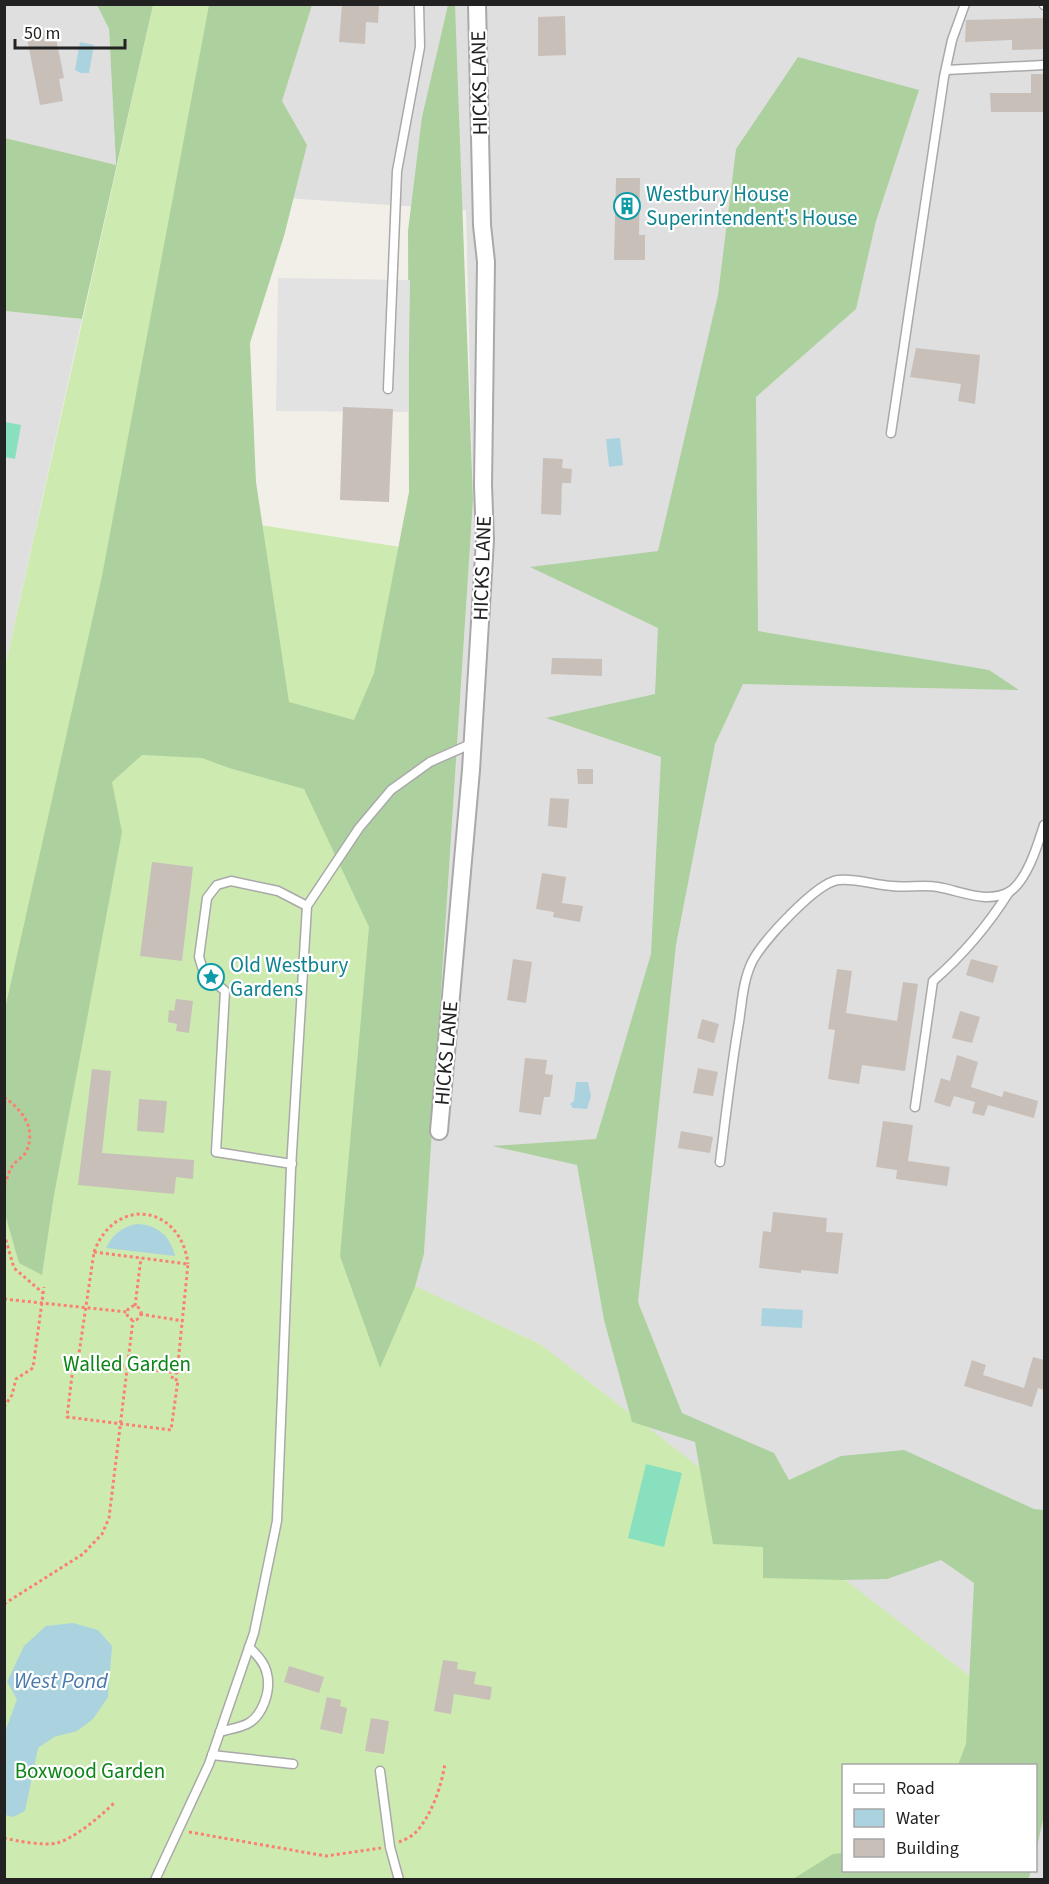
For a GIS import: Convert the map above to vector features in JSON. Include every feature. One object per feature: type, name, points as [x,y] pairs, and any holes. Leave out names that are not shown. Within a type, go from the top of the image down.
[{"type":"street","name":"HICKS LANE","points":[[440,1131],[473,743],[485,540],[483,485],[486,262],[482,225],[477,4]]},
{"type":"lane","points":[[388,389],[397,171],[420,47],[419,4]]},
{"type":"lane","points":[[891,433],[935,132],[952,40],[965,4]]},
{"type":"lane","points":[[946,70],[1044,65]]},
{"type":"lane","points":[[155,1880],[212,1755],[254,1633],[277,1521],[292,1164],[307,906],[359,828],[391,790],[430,762],[473,743]]},
{"type":"lane","points":[[720,1162],[733,1058],[746,981],[753,961],[765,942],[816,890],[836,880],[856,880],[893,886],[935,886],[996,897],[1017,885],[1036,852],[1044,825]]},
{"type":"lane","points":[[292,1164],[216,1152],[225,990],[204,973],[199,957],[207,898],[218,885],[231,881],[278,891],[307,906]]},
{"type":"lane","points":[[915,1107],[933,981],[990,923],[1009,891]]},
{"type":"lane","points":[[220,1732],[248,1724],[260,1713],[267,1691],[267,1675],[261,1659],[249,1647]]},
{"type":"lane","points":[[212,1755],[293,1764]]},
{"type":"lane","points":[[380,1771],[390,1847],[399,1880]]},
{"type":"path","points":[[4,1097],[16,1105],[30,1125],[30,1138],[27,1152],[12,1166],[4,1186]]},
{"type":"path","points":[[126,1216],[156,1217],[174,1228],[181,1237],[188,1264],[177,1373],[78,1360],[94,1252],[99,1239],[110,1226],[126,1216]]},
{"type":"path","points":[[4,1234],[14,1268],[43,1293]]},
{"type":"path","points":[[94,1252],[188,1264]]},
{"type":"path","points":[[135,1306],[141,1258]]},
{"type":"path","points":[[4,1407],[12,1395],[16,1378],[33,1368],[44,1287]]},
{"type":"path","points":[[4,1299],[127,1312]]},
{"type":"path","points":[[127,1312],[130,1307],[135,1306]]},
{"type":"path","points":[[133,1320],[140,1314],[139,1308],[135,1306]]},
{"type":"path","points":[[127,1312],[128,1317],[133,1320]]},
{"type":"path","points":[[140,1314],[183,1321]]},
{"type":"path","points":[[4,1604],[83,1554],[102,1534],[109,1518],[133,1320]]},
{"type":"path","points":[[82,1360],[81,1368],[73,1367],[67,1417],[171,1430],[178,1380],[172,1379],[173,1372]]},
{"type":"path","points":[[179,1830],[326,1856],[390,1847],[415,1834],[442,1782],[445,1763]]},
{"type":"path","points":[[4,1838],[56,1844],[104,1813],[115,1802]]},
{"type":"shaded area","points":[[5,5],[97,5],[109,29],[116,166],[5,138]]},
{"type":"shaded area","points":[[270,5],[1044,5],[1044,1879],[1026,1879],[1025,1872],[1037,1872],[1037,1764],[1034,1764],[540,1344],[415,1287],[424,1254],[473,500],[466,210],[240,195]]},
{"type":"shaded area","points":[[278,278],[410,280],[408,412],[276,411]]},
{"type":"shaded area","points":[[5,311],[82,319],[5,667]]},
{"type":"green space","points":[[97,5],[153,5],[82,319],[5,311],[5,138],[116,165],[109,29]]},
{"type":"green space","name":"Old Westbury Gardens","points":[[153,5],[270,5],[191,514],[419,550],[415,1286],[540,1344],[1025,1719],[1026,1764],[842,1764],[842,1872],[1027,1879],[5,1880],[5,667]]},
{"type":"green space","points":[[209,5],[312,5],[282,101],[307,145],[284,236],[250,343],[256,482],[289,702],[354,720],[374,673],[409,492],[408,231],[422,117],[448,5],[455,5],[473,500],[424,1254],[415,1287],[380,1368],[340,1256],[369,927],[304,789],[202,758],[142,755],[112,782],[122,832],[54,1195],[42,1275],[19,1263],[5,1214],[5,1009],[102,576]]},
{"type":"green space","points":[[798,57],[919,90],[876,221],[856,309],[756,397],[758,631],[989,670],[1019,690],[743,684],[715,744],[676,945],[638,1302],[682,1413],[774,1453],[789,1480],[841,1456],[904,1450],[1034,1509],[1044,1510],[1044,1815],[1037,1847],[1037,1764],[958,1764],[966,1744],[974,1583],[941,1560],[887,1579],[763,1578],[763,1547],[713,1544],[695,1442],[632,1422],[604,1320],[577,1165],[492,1146],[596,1139],[651,954],[661,757],[546,718],[655,694],[658,628],[530,567],[658,551],[718,295],[736,149]]},
{"type":"green space","points":[[5,422],[21,425],[15,459],[5,457]]},
{"type":"green space","points":[[646,1464],[682,1473],[664,1547],[628,1538]]},
{"type":"green space","points":[[842,1853],[842,1872],[1031,1872],[1028,1880],[793,1879],[833,1854]]},
{"type":"water","points":[[80,42],[94,45],[89,73],[75,70]]},
{"type":"water","points":[[620,438],[623,465],[609,467],[606,439]]},
{"type":"water","points":[[576,1082],[588,1082],[591,1096],[587,1109],[573,1108],[570,1104],[574,1101]]},
{"type":"water","points":[[137,1224],[157,1229],[162,1233],[170,1243],[175,1256],[106,1248],[119,1232]]},
{"type":"water","points":[[762,1308],[803,1310],[802,1328],[761,1326]]},
{"type":"water","name":"West Pond","points":[[73,1623],[98,1630],[112,1646],[108,1697],[93,1719],[77,1731],[54,1737],[38,1748],[25,1811],[13,1817],[5,1815],[5,1732],[17,1699],[7,1682],[24,1646],[46,1626]]},
{"type":"building","points":[[342,4],[379,4],[378,23],[366,22],[365,44],[339,42]]},
{"type":"building","points":[[565,16],[566,55],[538,56],[538,17]]},
{"type":"building","points":[[1044,18],[1044,49],[1012,50],[1012,40],[965,42],[966,20]]},
{"type":"building","points":[[54,28],[64,78],[59,79],[63,101],[40,105],[26,33]]},
{"type":"building","points":[[1031,74],[1044,74],[1044,112],[991,112],[990,93],[1031,93]]},
{"type":"building","name":"Westbury House Superintendent's House","points":[[616,178],[640,178],[639,235],[645,235],[645,260],[614,260]]},
{"type":"building","points":[[916,348],[980,355],[975,404],[958,401],[961,384],[910,377]]},
{"type":"building","points":[[343,407],[393,409],[389,502],[340,500]]},
{"type":"building","points":[[543,458],[563,459],[562,468],[572,469],[571,483],[562,483],[561,515],[541,514]]},
{"type":"building","points":[[552,658],[602,659],[602,676],[551,674]]},
{"type":"building","points":[[577,769],[593,769],[593,784],[578,784]]},
{"type":"building","points":[[550,798],[569,799],[567,828],[548,826]]},
{"type":"building","points":[[152,862],[193,867],[182,961],[140,956]]},
{"type":"building","points":[[542,873],[566,877],[562,903],[583,906],[580,922],[553,917],[554,912],[536,909]]},
{"type":"building","points":[[513,959],[532,962],[526,1003],[507,1000]]},
{"type":"building","points":[[971,959],[998,966],[993,983],[966,975]]},
{"type":"building","points":[[837,969],[852,971],[846,1013],[897,1021],[903,982],[918,984],[905,1071],[862,1065],[859,1084],[828,1079],[835,1030],[828,1029]]},
{"type":"building","points":[[176,999],[193,1001],[189,1033],[176,1031],[177,1024],[168,1022],[169,1010],[174,1011]]},
{"type":"building","points":[[960,1011],[980,1017],[972,1043],[952,1038]]},
{"type":"building","points":[[702,1019],[719,1024],[714,1043],[697,1038]]},
{"type":"building","points":[[957,1055],[978,1062],[971,1087],[1002,1097],[1004,1091],[1038,1101],[1034,1118],[988,1105],[984,1116],[972,1113],[975,1102],[954,1096],[950,1107],[934,1102],[941,1078],[950,1081]]},
{"type":"building","points":[[525,1058],[547,1060],[545,1074],[553,1075],[550,1097],[544,1097],[541,1115],[519,1112]]},
{"type":"building","points":[[698,1068],[718,1072],[713,1096],[693,1093]]},
{"type":"building","points":[[92,1069],[111,1071],[102,1153],[194,1160],[193,1179],[176,1177],[174,1194],[78,1185]]},
{"type":"building","points":[[139,1099],[167,1101],[164,1133],[137,1131]]},
{"type":"building","points":[[883,1121],[913,1125],[908,1161],[950,1167],[947,1186],[896,1179],[897,1170],[876,1167]]},
{"type":"building","points":[[681,1131],[713,1137],[710,1153],[678,1148]]},
{"type":"building","points":[[773,1212],[827,1218],[826,1232],[843,1233],[838,1274],[801,1270],[801,1273],[759,1268],[763,1231],[771,1232]]},
{"type":"building","points":[[1033,1357],[1044,1360],[1044,1390],[1038,1388],[1032,1407],[964,1386],[972,1360],[986,1365],[983,1375],[1024,1388]]},
{"type":"building","points":[[443,1660],[458,1662],[457,1669],[476,1672],[474,1684],[492,1687],[490,1700],[454,1694],[451,1714],[434,1711]]},
{"type":"building","points":[[289,1666],[324,1677],[319,1693],[284,1682]]},
{"type":"building","points":[[327,1697],[341,1700],[340,1706],[347,1708],[342,1734],[320,1729]]},
{"type":"building","points":[[371,1718],[389,1721],[384,1754],[365,1751]]},
{"type":"place","name":"Westbury House Superintendent's House","points":[[627,206]]},
{"type":"place","name":"Old Westbury Gardens","points":[[211,977]]},
{"type":"park label","name":"Walled Garden","points":[[127,1364]]},
{"type":"park label","name":"Boxwood Garden","points":[[90,1771]]}]
